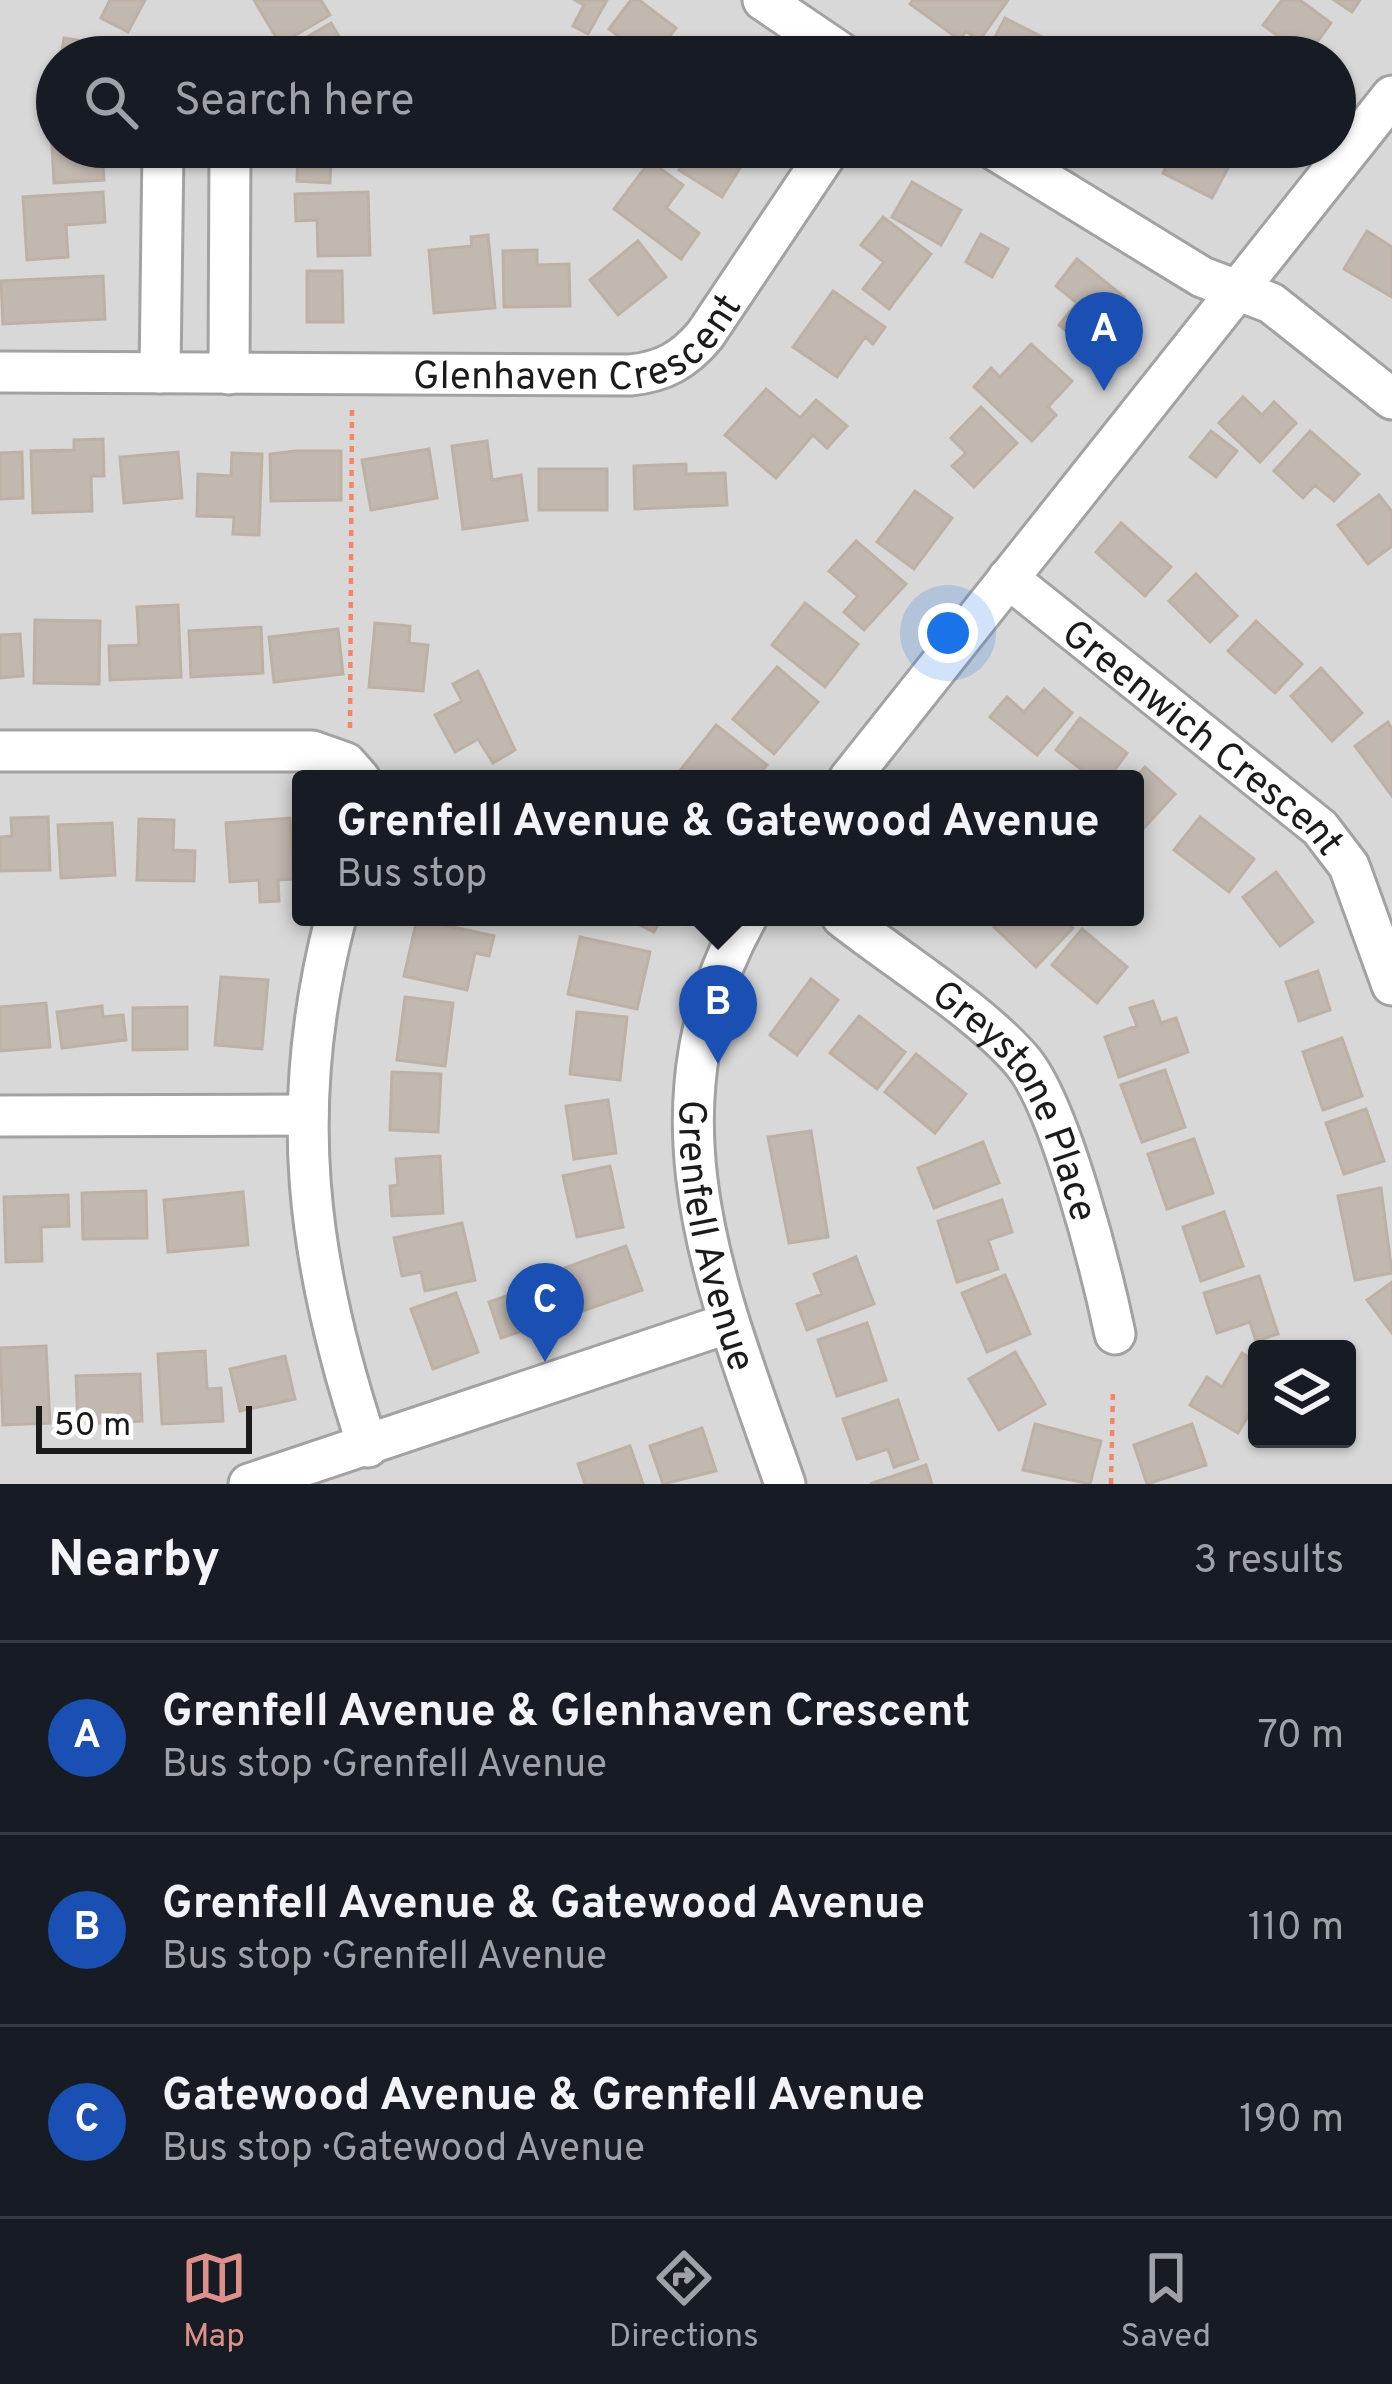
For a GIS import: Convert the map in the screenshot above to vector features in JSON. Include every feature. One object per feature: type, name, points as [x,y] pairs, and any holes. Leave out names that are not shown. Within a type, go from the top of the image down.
[{"type":"street","points":[[763,0],[816,36]]},
{"type":"street","points":[[1356,142],[1392,96]]},
{"type":"street","points":[[160,373],[163,168]]},
{"type":"street","points":[[229,374],[230,168]]},
{"type":"street","name":"Glenhaven Crescent","points":[[0,372],[630,375],[670,365],[705,335],[817,168]]},
{"type":"street","points":[[1024,168],[1202,277],[1271,303],[1392,399]]},
{"type":"street","points":[[856,770],[1335,168]]},
{"type":"street","name":"Greenwich Crescent","points":[[1008,578],[1320,828],[1349,866],[1392,985]]},
{"type":"street","points":[[0,751],[312,751],[352,770]]},
{"type":"street","points":[[334,926],[316,1010],[308,1115],[318,1274],[368,1447]]},
{"type":"street","name":"Grenfell Avenue","points":[[743,926],[706,1012],[692,1106],[701,1224],[729,1323],[785,1484]]},
{"type":"street","name":"Greystone Place","points":[[854,926],[1007,1046],[1036,1081],[1099,1260],[1115,1334]]},
{"type":"street","points":[[0,1115],[308,1115]]},
{"type":"street","points":[[249,1484],[729,1323]]},
{"type":"path","points":[[350,736],[352,373]]},
{"type":"path","points":[[1112,1484],[1113,1388]]},
{"type":"shaded area","points":[[0,0],[1392,0],[1392,1484],[0,1484]]},
{"type":"building","points":[[110,0],[145,0],[128,32],[101,18]]},
{"type":"building","points":[[254,0],[321,0],[330,15],[294,36],[275,36]]},
{"type":"building","points":[[575,0],[607,0],[588,34],[573,26],[584,5]]},
{"type":"building","points":[[631,0],[639,0],[676,28],[670,36],[618,36],[609,29]]},
{"type":"building","points":[[913,0],[1008,0],[983,36],[966,31],[954,36],[910,4]]},
{"type":"building","points":[[1282,0],[1300,0],[1331,23],[1321,36],[1278,36],[1263,25]]},
{"type":"building","points":[[1334,0],[1360,0],[1352,12]]},
{"type":"building","points":[[1005,18],[1040,36],[996,36]]},
{"type":"building","points":[[331,23],[339,36],[309,36]]},
{"type":"building","points":[[53,168],[103,168],[104,180],[54,183]]},
{"type":"building","points":[[297,168],[331,168],[330,183],[297,181]]},
{"type":"building","points":[[645,168],[660,168],[683,185],[666,208],[699,233],[681,259],[614,209]]},
{"type":"building","points":[[680,168],[740,168],[722,197]]},
{"type":"building","points":[[1166,168],[1228,168],[1212,198],[1163,173]]},
{"type":"building","points":[[912,182],[961,210],[941,245],[892,217]]},
{"type":"building","points":[[103,192],[105,222],[66,225],[68,257],[27,260],[23,197]]},
{"type":"building","points":[[368,192],[370,255],[318,256],[317,220],[296,221],[295,194]]},
{"type":"building","points":[[883,217],[931,254],[889,309],[863,289],[884,262],[861,245]]},
{"type":"building","points":[[1367,231],[1392,247],[1392,297],[1344,269]]},
{"type":"building","points":[[981,234],[1008,249],[992,277],[966,262]]},
{"type":"building","points":[[488,235],[495,308],[434,313],[429,250],[472,246],[471,237]]},
{"type":"building","points":[[638,241],[666,277],[618,315],[590,280]]},
{"type":"building","points":[[537,250],[537,265],[569,264],[570,306],[504,307],[503,251]]},
{"type":"building","points":[[1077,259],[1124,297],[1084,345],[1059,325],[1077,303],[1056,286]]},
{"type":"building","points":[[307,271],[342,271],[343,322],[307,322]]},
{"type":"building","points":[[103,276],[105,319],[3,324],[1,281]]},
{"type":"building","points":[[833,291],[885,327],[873,344],[865,337],[837,377],[793,347]]},
{"type":"building","points":[[1031,344],[1072,381],[1048,407],[1056,415],[1032,441],[974,387],[991,368],[1000,377]]},
{"type":"building","points":[[766,389],[800,418],[816,400],[847,426],[827,448],[813,435],[776,478],[725,435]]},
{"type":"building","points":[[1243,397],[1262,415],[1274,402],[1296,423],[1260,462],[1219,423]]},
{"type":"building","points":[[981,407],[1017,443],[974,487],[952,466],[966,453],[951,438]]},
{"type":"building","points":[[1211,431],[1237,451],[1216,477],[1190,457]]},
{"type":"building","points":[[1310,431],[1359,474],[1334,501],[1315,485],[1303,498],[1274,471]]},
{"type":"building","points":[[103,439],[104,476],[91,476],[92,511],[33,513],[31,451],[74,450],[74,440]]},
{"type":"building","points":[[487,441],[492,480],[521,475],[527,520],[463,529],[452,446]]},
{"type":"building","points":[[429,449],[437,498],[371,510],[362,460]]},
{"type":"building","points":[[341,451],[341,500],[271,501],[270,454]]},
{"type":"building","points":[[22,452],[23,498],[0,499],[0,453]]},
{"type":"building","points":[[178,452],[182,498],[124,503],[120,457]]},
{"type":"building","points":[[232,453],[262,454],[259,535],[233,534],[234,517],[197,516],[198,474],[231,476]]},
{"type":"building","points":[[686,464],[686,474],[725,473],[727,505],[635,509],[634,466]]},
{"type":"building","points":[[539,469],[607,469],[607,510],[539,510]]},
{"type":"building","points":[[915,491],[952,518],[914,569],[877,542]]},
{"type":"building","points":[[1379,495],[1392,512],[1392,546],[1368,564],[1338,525]]},
{"type":"building","points":[[1121,523],[1171,567],[1145,596],[1096,552]]},
{"type":"building","points":[[856,541],[906,584],[864,630],[844,612],[858,596],[829,571]]},
{"type":"building","points":[[1196,574],[1237,616],[1210,642],[1169,601]]},
{"type":"building","points":[[805,603],[858,644],[825,687],[772,645]]},
{"type":"building","points":[[178,605],[181,677],[110,680],[109,646],[139,645],[137,607]]},
{"type":"building","points":[[35,620],[100,621],[99,684],[34,683]]},
{"type":"building","points":[[1256,621],[1302,664],[1275,693],[1228,651]]},
{"type":"building","points":[[375,623],[410,626],[409,643],[428,645],[423,691],[369,687]]},
{"type":"building","points":[[261,627],[263,673],[191,677],[189,631]]},
{"type":"building","points":[[338,629],[343,674],[274,682],[269,637]]},
{"type":"building","points":[[20,634],[23,676],[0,678],[0,635]]},
{"type":"building","points":[[777,667],[818,702],[774,754],[733,719]]},
{"type":"building","points":[[1321,668],[1362,713],[1332,741],[1291,696]]},
{"type":"building","points":[[478,671],[515,750],[493,763],[478,739],[455,752],[435,715],[462,701],[453,684]]},
{"type":"building","points":[[1044,689],[1072,713],[1037,755],[990,717],[1007,697],[1024,712]]},
{"type":"building","points":[[1080,718],[1127,753],[1115,770],[1082,770],[1056,750]]},
{"type":"building","points":[[1388,722],[1392,729],[1392,796],[1355,746]]},
{"type":"building","points":[[716,725],[767,765],[763,770],[681,770]]},
{"type":"building","points":[[1145,767],[1175,794],[1144,828],[1144,770]]},
{"type":"building","points":[[48,817],[50,870],[0,871],[0,837],[12,836],[11,818]]},
{"type":"building","points":[[1200,817],[1254,859],[1229,892],[1174,850]]},
{"type":"building","points":[[290,818],[292,879],[278,880],[279,901],[260,902],[259,880],[230,882],[226,823]]},
{"type":"building","points":[[139,819],[174,820],[173,850],[195,851],[194,881],[137,880]]},
{"type":"building","points":[[112,823],[115,875],[61,878],[58,825]]},
{"type":"building","points":[[1276,872],[1313,922],[1280,946],[1243,897]]},
{"type":"building","points":[[415,926],[449,926],[494,936],[489,956],[475,953],[467,990],[404,976]]},
{"type":"building","points":[[1071,926],[1073,928],[1036,967],[994,927]]},
{"type":"building","points":[[1082,929],[1127,967],[1097,1003],[1052,965]]},
{"type":"building","points":[[580,937],[650,952],[637,1009],[568,994]]},
{"type":"building","points":[[1318,971],[1330,1010],[1299,1021],[1286,982]]},
{"type":"building","points":[[221,977],[268,980],[262,1049],[215,1045]]},
{"type":"building","points":[[811,979],[838,1000],[797,1055],[770,1035]]},
{"type":"building","points":[[405,997],[453,1003],[445,1066],[397,1060]]},
{"type":"building","points":[[1153,1001],[1161,1023],[1176,1018],[1188,1052],[1119,1077],[1105,1037],[1137,1026],[1130,1008]]},
{"type":"building","points":[[46,1003],[50,1047],[0,1051],[0,1007]]},
{"type":"building","points":[[102,1006],[103,1017],[123,1015],[126,1040],[62,1048],[57,1012]]},
{"type":"building","points":[[187,1007],[187,1049],[133,1050],[133,1008]]},
{"type":"building","points":[[577,1012],[627,1017],[620,1080],[570,1074]]},
{"type":"building","points":[[859,1016],[905,1052],[877,1089],[830,1053]]},
{"type":"building","points":[[1342,1038],[1362,1096],[1323,1110],[1303,1052]]},
{"type":"building","points":[[916,1054],[966,1094],[935,1133],[885,1092]]},
{"type":"building","points":[[1165,1070],[1185,1127],[1142,1142],[1121,1085]]},
{"type":"building","points":[[392,1072],[441,1074],[438,1132],[390,1130]]},
{"type":"building","points":[[608,1100],[616,1153],[574,1159],[566,1106]]},
{"type":"building","points":[[1366,1109],[1384,1161],[1344,1174],[1326,1123]]},
{"type":"building","points":[[811,1131],[828,1237],[789,1243],[768,1137]]},
{"type":"building","points":[[1194,1139],[1213,1193],[1167,1209],[1148,1154]]},
{"type":"building","points":[[983,1142],[999,1183],[934,1208],[918,1168]]},
{"type":"building","points":[[440,1156],[443,1213],[392,1216],[390,1186],[398,1185],[396,1159]]},
{"type":"building","points":[[610,1166],[623,1227],[577,1237],[563,1176]]},
{"type":"building","points":[[1381,1188],[1392,1273],[1355,1280],[1338,1196]]},
{"type":"building","points":[[146,1191],[147,1238],[83,1239],[82,1193]]},
{"type":"building","points":[[243,1192],[248,1245],[168,1252],[164,1200]]},
{"type":"building","points":[[68,1195],[69,1226],[41,1227],[42,1261],[6,1262],[4,1197]]},
{"type":"building","points":[[1002,1200],[1012,1232],[988,1240],[998,1269],[957,1282],[938,1221]]},
{"type":"building","points":[[1224,1212],[1243,1266],[1201,1281],[1183,1227]]},
{"type":"building","points":[[462,1223],[475,1280],[425,1291],[421,1272],[402,1276],[394,1238]]},
{"type":"building","points":[[626,1246],[642,1290],[557,1320],[542,1276]]},
{"type":"building","points":[[856,1257],[874,1304],[807,1330],[797,1304],[822,1294],[814,1274]]},
{"type":"building","points":[[1005,1275],[1030,1334],[987,1352],[962,1293]]},
{"type":"building","points":[[1259,1276],[1278,1334],[1256,1340],[1250,1322],[1217,1333],[1204,1293]]},
{"type":"building","points":[[1392,1282],[1392,1333],[1367,1300]]},
{"type":"building","points":[[518,1292],[531,1328],[501,1338],[489,1302]]},
{"type":"building","points":[[456,1293],[478,1352],[433,1369],[411,1309]]},
{"type":"building","points":[[867,1323],[886,1380],[837,1396],[818,1340]]},
{"type":"building","points":[[46,1346],[50,1423],[3,1425],[0,1348]]},
{"type":"building","points":[[205,1351],[207,1389],[221,1388],[223,1421],[162,1424],[158,1354]]},
{"type":"building","points":[[1015,1352],[1045,1404],[999,1430],[969,1379]]},
{"type":"building","points":[[1242,1353],[1248,1357],[1248,1416],[1238,1433],[1190,1405],[1207,1377],[1222,1387]]},
{"type":"building","points":[[285,1356],[295,1399],[240,1411],[230,1369]]},
{"type":"building","points":[[140,1374],[142,1421],[78,1424],[76,1376]]},
{"type":"building","points":[[898,1400],[918,1459],[894,1467],[888,1449],[857,1459],[843,1419]]},
{"type":"building","points":[[1035,1424],[1101,1441],[1090,1484],[1023,1470]]},
{"type":"building","points":[[1192,1424],[1206,1465],[1147,1484],[1134,1445]]},
{"type":"building","points":[[702,1428],[716,1471],[663,1484],[650,1446]]},
{"type":"building","points":[[630,1446],[643,1484],[585,1484],[578,1464]]},
{"type":"building","points":[[926,1465],[932,1484],[870,1484]]},
{"type":"place","name":"Grenfell Avenue & Glenhaven Crescent","points":[[1104,391]]},
{"type":"place","name":"Grenfell Avenue & Gatewood Avenue","points":[[718,1064]]},
{"type":"place","name":"Gatewood Avenue & Grenfell Avenue","points":[[545,1362]]}]
